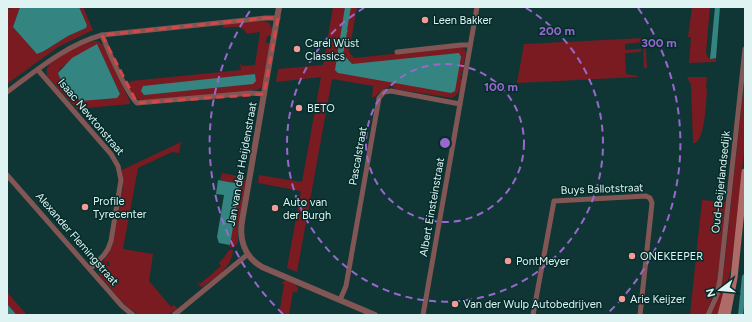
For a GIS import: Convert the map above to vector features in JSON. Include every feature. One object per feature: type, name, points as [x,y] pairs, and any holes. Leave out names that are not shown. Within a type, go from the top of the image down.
[{"type":"main road","points":[[727,315],[736,262],[745,172]]},
{"type":"main road","points":[[721,315],[736,262]]},
{"type":"street","name":"Jan van der Heijdenstraat","points":[[280,7],[241,228],[242,243],[248,254],[256,263],[265,268],[375,315]]},
{"type":"street","name":"Albert Einsteinstraat","points":[[423,315],[477,7]]},
{"type":"street","points":[[7,92],[70,47],[102,35],[265,18],[278,18]]},
{"type":"street","points":[[102,35],[125,84],[136,102],[140,103],[247,93],[264,94]]},
{"type":"street","points":[[396,52],[461,44],[470,45]]},
{"type":"street","name":"Oud-Beijerlandsedijk","points":[[708,315],[717,295],[720,279],[745,48]]},
{"type":"street","name":"Isaac Newtonstraat","points":[[38,70],[116,160],[120,171],[120,186],[109,247],[103,257],[90,269]]},
{"type":"street","name":"Pascalstraat","points":[[340,300],[346,286],[379,98],[384,92],[391,91],[460,104]]},
{"type":"street","name":"Alexander Flemingstraat","points":[[7,174],[122,306],[133,315]]},
{"type":"street","name":"Buys Ballotstraat","points":[[533,315],[554,201],[645,196],[650,198],[652,203],[640,315]]},
{"type":"street","points":[[174,315],[248,254]]},
{"type":"highlighted area","points":[[265,18],[278,18],[264,94],[137,103],[102,35]]},
{"type":"shaded area","points":[[11,7],[20,7],[13,27],[37,53],[44,51],[68,36],[86,28],[87,25],[79,7],[83,7],[93,30],[58,47],[7,84],[7,8],[10,9]]},
{"type":"shaded area","points":[[333,7],[357,7],[349,52],[354,58],[461,47],[463,48],[462,51],[464,48],[466,52],[462,75],[460,78],[462,80],[460,88],[457,95],[452,98],[395,89],[391,85],[372,98],[373,86],[332,79],[297,272],[287,268],[301,191],[258,183],[259,175],[302,182],[321,77],[276,82],[278,69],[323,65]]},
{"type":"shaded area","points":[[692,7],[710,7],[706,52],[708,58],[716,58],[716,62],[689,63],[691,37],[688,37]]},
{"type":"shaded area","points":[[263,21],[269,23],[272,28],[272,36],[267,36],[266,43],[270,43],[261,88],[257,90],[144,101],[138,99],[130,90],[128,84],[131,81],[241,70],[240,63],[242,66],[255,65],[260,32],[247,34],[240,27],[223,28],[223,24]],"holes":[[[255,74],[256,81],[141,89]]]},
{"type":"shaded area","points":[[645,38],[647,68],[644,68],[643,42],[625,44],[625,50],[641,49],[641,52],[625,53],[626,74],[638,77],[517,83],[524,44]]},
{"type":"shaded area","points":[[98,41],[103,45],[130,104],[77,109],[47,76],[47,69],[54,61],[68,52],[89,43]],"holes":[[[96,44],[120,93],[77,98],[60,78],[58,73],[61,68]]]},
{"type":"shaded area","points":[[745,74],[745,143],[731,269],[719,315],[710,315],[717,300],[723,276]]},
{"type":"shaded area","points":[[687,77],[707,77],[703,128],[701,135],[695,143],[693,143],[691,85]]},
{"type":"shaded area","points":[[181,142],[179,153],[172,152],[138,168],[123,249],[153,254],[149,281],[171,307],[174,305],[178,309],[167,315],[140,315],[124,304],[99,275],[98,268],[102,262],[107,262],[107,266],[109,266],[109,262],[103,261],[109,253],[113,243],[123,187],[122,170]]},
{"type":"shaded area","points":[[222,173],[243,177],[246,181],[238,226],[238,243],[233,248],[229,247],[240,184],[220,180]]},
{"type":"shaded area","points":[[702,200],[726,202],[717,284],[705,315],[690,315]]},
{"type":"shaded area","points":[[229,250],[233,250],[230,262],[227,266],[223,271],[201,287],[196,282],[200,284],[221,266],[219,263]]},
{"type":"shaded area","points":[[286,280],[296,285],[298,289],[297,292],[293,292],[289,315],[279,315],[284,284],[281,283]]},
{"type":"shaded area","points":[[7,292],[27,315],[7,315]]},
{"type":"water","points":[[20,7],[79,7],[87,25],[86,28],[68,36],[37,54],[13,27]]},
{"type":"water","points":[[345,7],[351,7],[343,54],[352,64],[459,53],[461,57],[455,91],[451,93],[338,73],[335,70]]},
{"type":"water","points":[[715,7],[720,7],[716,58],[710,59]]},
{"type":"water","points":[[97,44],[120,94],[117,98],[80,101],[60,78],[58,73],[72,58]]},
{"type":"water","points":[[255,74],[256,81],[253,84],[144,95],[141,91],[143,86]]},
{"type":"water","points":[[218,180],[240,184],[230,245],[219,243],[217,237],[224,195],[216,194]]},
{"type":"water","points":[[744,274],[745,298],[743,315],[738,315],[742,276]]},
{"type":"waterway","points":[[7,308],[13,315]]},
{"type":"place","name":"Leen Bakker","points":[[425,20]]},
{"type":"place","name":"Carel Wüst Classics","points":[[297,49]]},
{"type":"place","name":"BETO","points":[[299,108]]},
{"type":"place","name":"Profile Tyrecenter","points":[[85,207]]},
{"type":"place","name":"Auto van der Burgh","points":[[275,208]]},
{"type":"place","name":"ONEKEEPER","points":[[632,256]]},
{"type":"place","name":"PontMeyer","points":[[508,261]]},
{"type":"place","name":"Arie Keijzer","points":[[622,299]]},
{"type":"place","name":"Van der Wulp Autobedrijven","points":[[455,304]]}]
